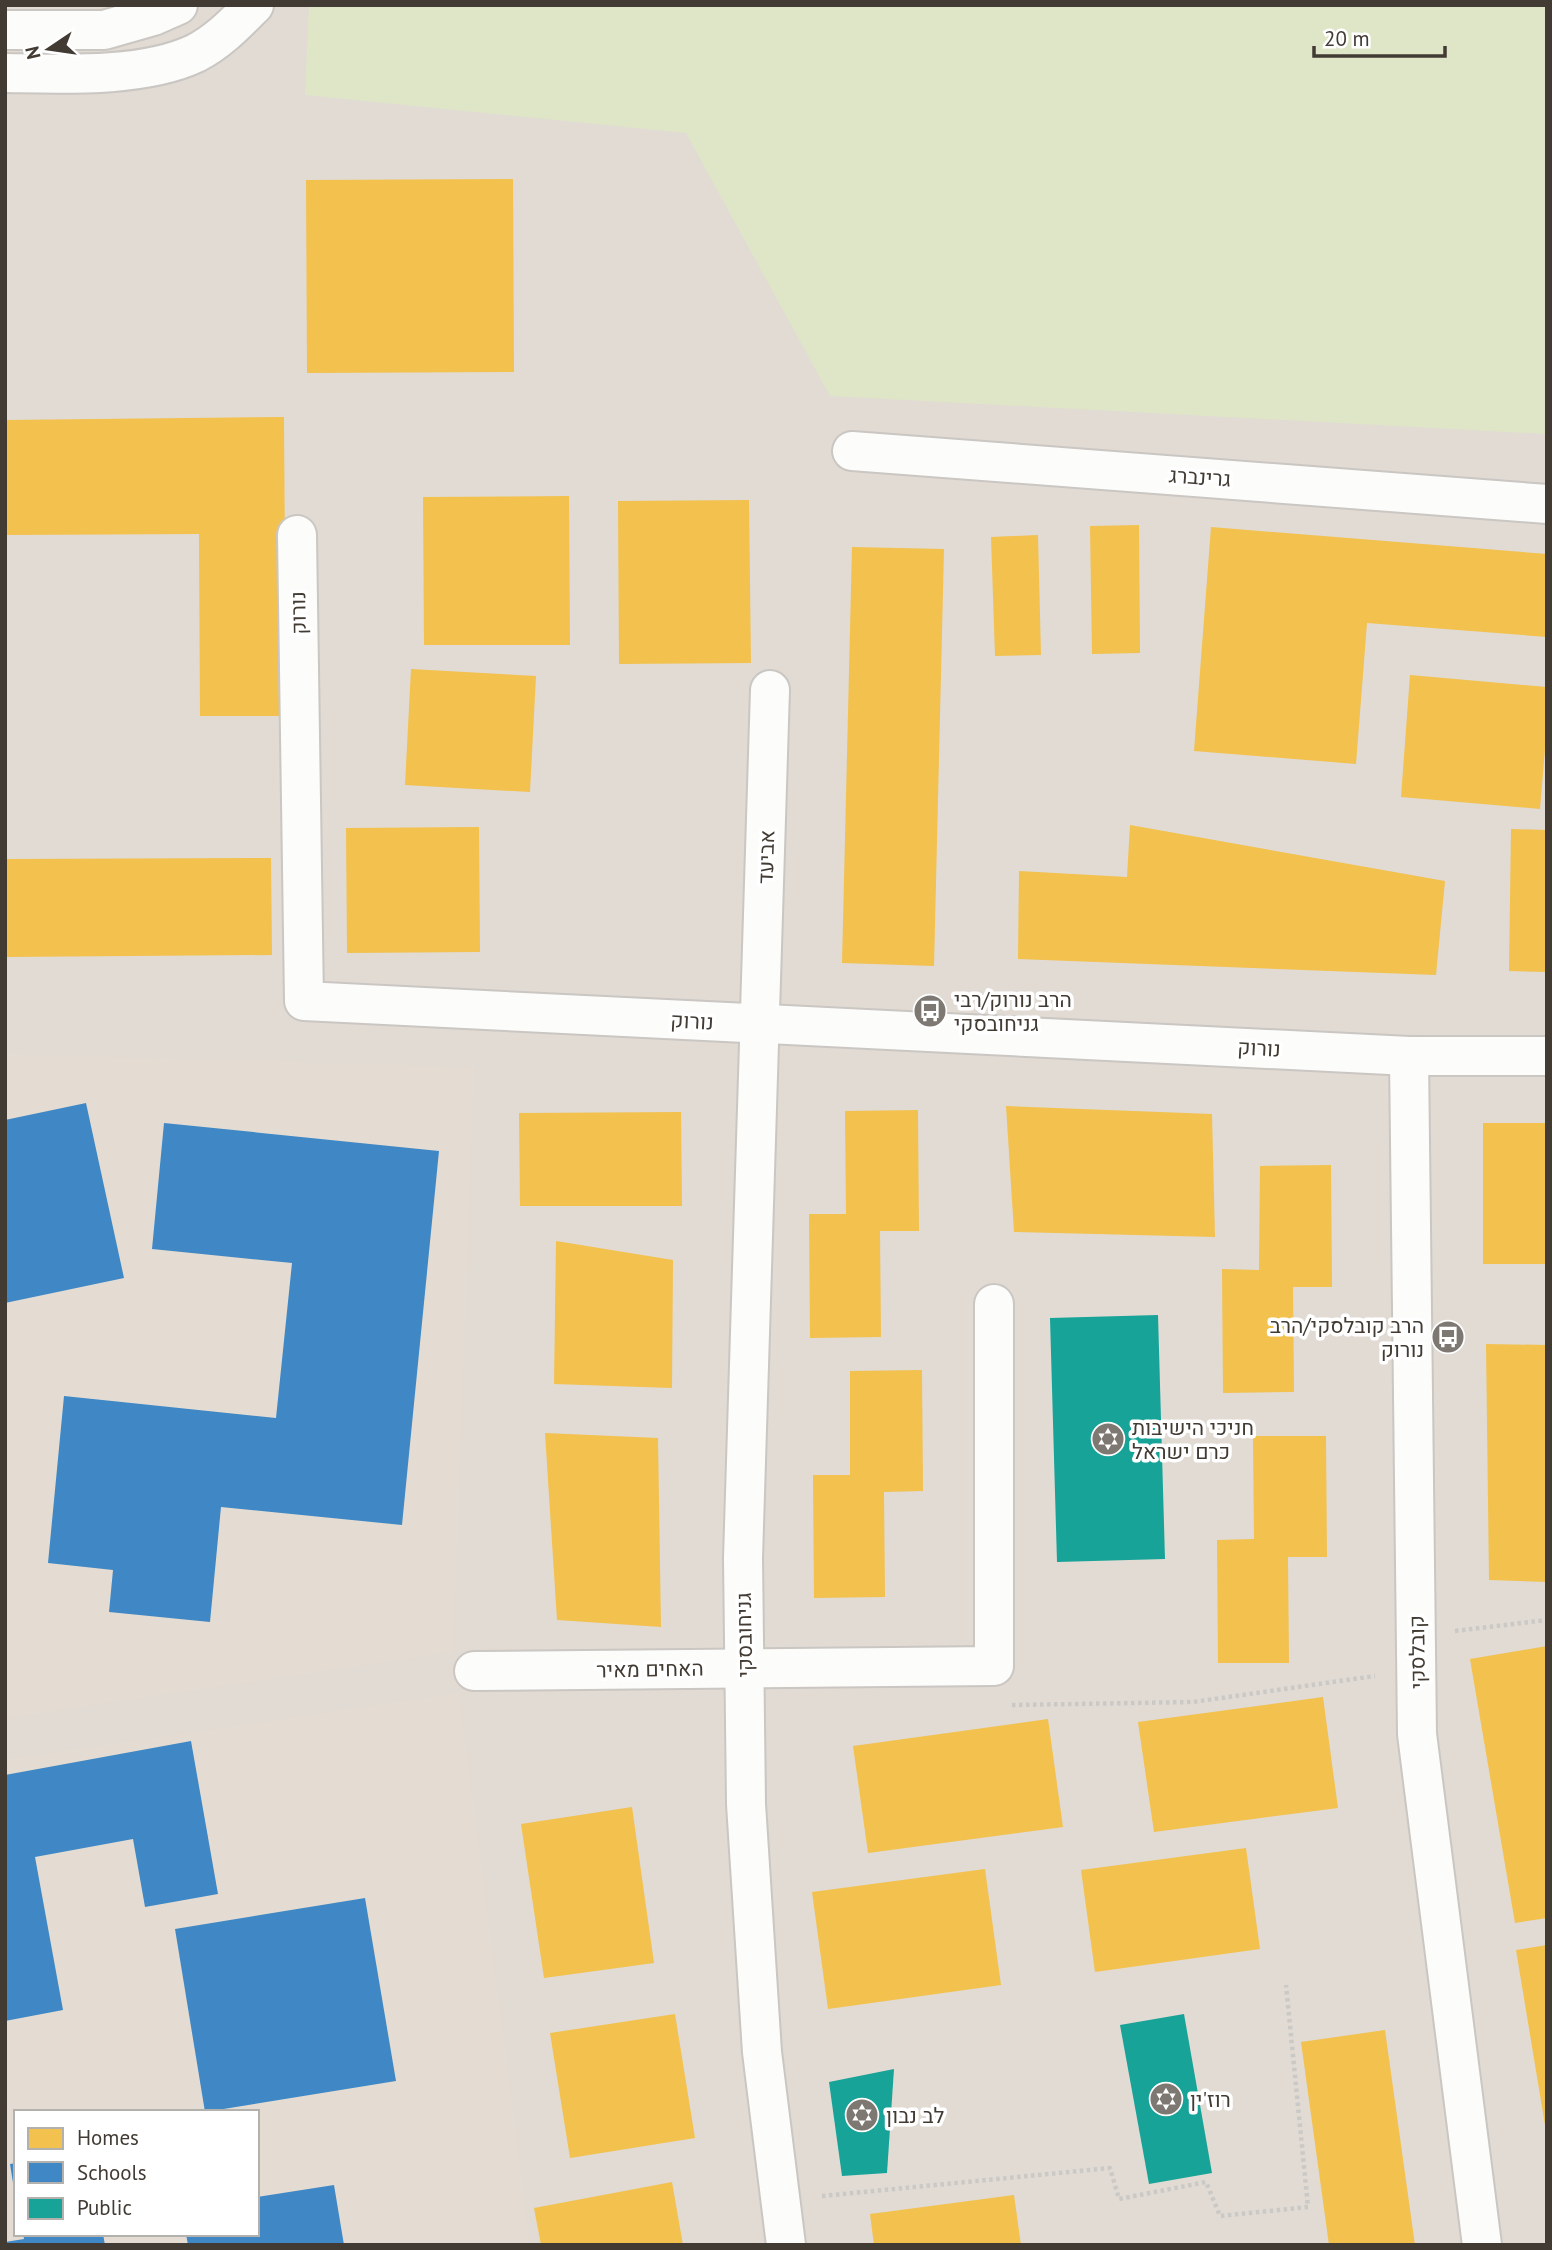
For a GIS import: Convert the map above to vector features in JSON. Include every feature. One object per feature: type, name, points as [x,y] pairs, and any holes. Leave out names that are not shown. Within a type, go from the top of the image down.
[{"type":"street","points":[[5,30],[104,30],[153,16],[178,5]]},
{"type":"street","points":[[5,73],[116,73],[168,62],[196,53],[227,33],[254,5]]},
{"type":"street","name":"גרינברג","points":[[852,451],[1547,504]]},
{"type":"street","name":"נורוק","points":[[297,535],[304,1001],[1409,1056],[1547,1056]]},
{"type":"street","name":"אביעד","points":[[761,1024],[770,690]]},
{"type":"street","name":"גניחובסקי","points":[[761,1024],[743,1558],[746,1804],[762,2052],[786,2245]]},
{"type":"street","name":"קובלסקי","points":[[1409,1056],[1417,1734],[1482,2245]]},
{"type":"street","name":"האחים מאיר","points":[[474,1671],[994,1666],[994,1304]]},
{"type":"path","points":[[1003,1705],[1193,1703],[1417,1653],[1547,1620]]},
{"type":"path","points":[[779,2201],[1110,2168],[1119,2199],[1206,2182],[1220,2216],[1308,2207],[1286,1985]]},
{"type":"shaded area","points":[[5,5],[1547,5],[1547,2245],[5,2245]]},
{"type":"shaded area","points":[[5,1054],[474,1067],[453,1652],[5,1718]]},
{"type":"shaded area","points":[[459,1693],[530,2245],[5,2245],[5,1760]]},
{"type":"green space","points":[[309,5],[1547,5],[1547,434],[830,396],[686,133],[305,95]]},
{"type":"building: Homes","points":[[513,179],[514,372],[307,373],[306,180]]},
{"type":"building: Homes","points":[[284,417],[286,716],[200,716],[199,534],[5,535],[5,420]]},
{"type":"building: Homes","points":[[569,496],[570,645],[424,645],[423,497]]},
{"type":"building: Homes","points":[[749,500],[751,663],[619,664],[618,501]]},
{"type":"building: Homes","points":[[1139,525],[1140,653],[1092,654],[1090,526]]},
{"type":"building: Homes","points":[[1211,527],[1547,554],[1547,637],[1367,623],[1356,764],[1194,751]]},
{"type":"building: Homes","points":[[1038,535],[1041,655],[995,656],[991,537]]},
{"type":"building: Homes","points":[[852,547],[944,549],[934,966],[842,963]]},
{"type":"building: Homes","points":[[411,669],[536,676],[530,792],[405,785]]},
{"type":"building: Homes","points":[[1410,675],[1547,687],[1547,725],[1540,809],[1401,797]]},
{"type":"building: Homes","points":[[1130,825],[1445,881],[1436,975],[1018,959],[1019,871],[1127,877]]},
{"type":"building: Homes","points":[[479,827],[480,952],[347,953],[346,828]]},
{"type":"building: Homes","points":[[1511,829],[1547,830],[1547,972],[1509,971]]},
{"type":"building: Homes","points":[[271,858],[272,955],[5,957],[5,859]]},
{"type":"building: Homes","points":[[1006,1106],[1212,1114],[1215,1237],[1014,1232]]},
{"type":"building: Homes","points":[[918,1110],[919,1231],[880,1231],[881,1337],[810,1338],[809,1214],[846,1214],[845,1111]]},
{"type":"building: Homes","points":[[681,1112],[682,1206],[520,1206],[519,1113]]},
{"type":"building: Homes","points":[[1483,1123],[1547,1123],[1547,1264],[1483,1264]]},
{"type":"building: Homes","points":[[1331,1165],[1332,1287],[1293,1287],[1294,1392],[1223,1393],[1222,1269],[1259,1270],[1260,1166]]},
{"type":"building: Homes","points":[[556,1241],[673,1260],[672,1388],[554,1384]]},
{"type":"building: Homes","points":[[1486,1344],[1547,1345],[1547,1582],[1489,1580]]},
{"type":"building: Homes","points":[[922,1370],[923,1491],[884,1492],[885,1597],[814,1598],[813,1475],[850,1475],[850,1371]]},
{"type":"building: Homes","points":[[545,1433],[658,1438],[661,1627],[557,1620]]},
{"type":"building: Homes","points":[[1253,1436],[1326,1436],[1327,1557],[1288,1557],[1289,1663],[1218,1663],[1217,1540],[1254,1539]]},
{"type":"building: Homes","points":[[1547,1646],[1547,1918],[1515,1923],[1470,1659]]},
{"type":"building: Homes","points":[[1323,1697],[1338,1808],[1154,1832],[1138,1722]]},
{"type":"building: Homes","points":[[1048,1719],[1063,1827],[868,1853],[853,1746]]},
{"type":"building: Homes","points":[[632,1807],[654,1963],[544,1978],[521,1824]]},
{"type":"building: Homes","points":[[1246,1848],[1260,1949],[1095,1972],[1081,1870]]},
{"type":"building: Homes","points":[[985,1869],[1001,1985],[828,2009],[812,1892]]},
{"type":"building: Homes","points":[[1547,1945],[1547,2125],[1545,2125],[1516,1950]]},
{"type":"building: Homes","points":[[675,2014],[695,2138],[570,2158],[550,2033]]},
{"type":"building: Homes","points":[[1385,2030],[1415,2245],[1329,2245],[1301,2042]]},
{"type":"building: Homes","points":[[672,2182],[683,2245],[541,2245],[534,2208]]},
{"type":"building: Homes","points":[[1014,2195],[1021,2245],[874,2245],[870,2214]]},
{"type":"building: Schools","points":[[86,1103],[124,1278],[5,1303],[5,1120]]},
{"type":"building: Schools","points":[[164,1123],[439,1151],[402,1525],[221,1507],[210,1622],[109,1612],[113,1570],[48,1563],[64,1396],[276,1418],[292,1263],[152,1249]]},
{"type":"building: Schools","points":[[191,1741],[218,1894],[145,1907],[133,1839],[35,1857],[63,2010],[5,2021],[5,1775]]},
{"type":"building: Schools","points":[[365,1898],[396,2081],[205,2110],[175,1929]]},
{"type":"building: Schools","points":[[14,2163],[14,2189],[10,2164]]},
{"type":"building: Schools","points":[[334,2185],[344,2245],[188,2245],[186,2236],[259,2236],[259,2197]]},
{"type":"building: Schools","points":[[23,2236],[103,2236],[105,2245],[5,2245],[5,2242],[24,2239]]},
{"type":"building: Public","name":"חניכי הישיבות כרם ישראל","points":[[1158,1315],[1165,1559],[1057,1562],[1050,1318]]},
{"type":"building: Public","name":"רוז'ין","points":[[1184,2014],[1212,2173],[1149,2184],[1120,2025]]},
{"type":"building: Public","name":"לב נבון","points":[[894,2069],[887,2173],[842,2176],[829,2082]]},
{"type":"place","name":"הרב נורוק/רבי גניחובסקי","points":[[930,1011]]},
{"type":"place","name":"הרב קובלסקי/הרב נורוק","points":[[1448,1337]]},
{"type":"place","name":"חניכי הישיבות כרם ישראל","points":[[1108,1439]]},
{"type":"place","name":"רוז'ין","points":[[1166,2099]]},
{"type":"place","name":"לב נבון","points":[[862,2115]]}]
